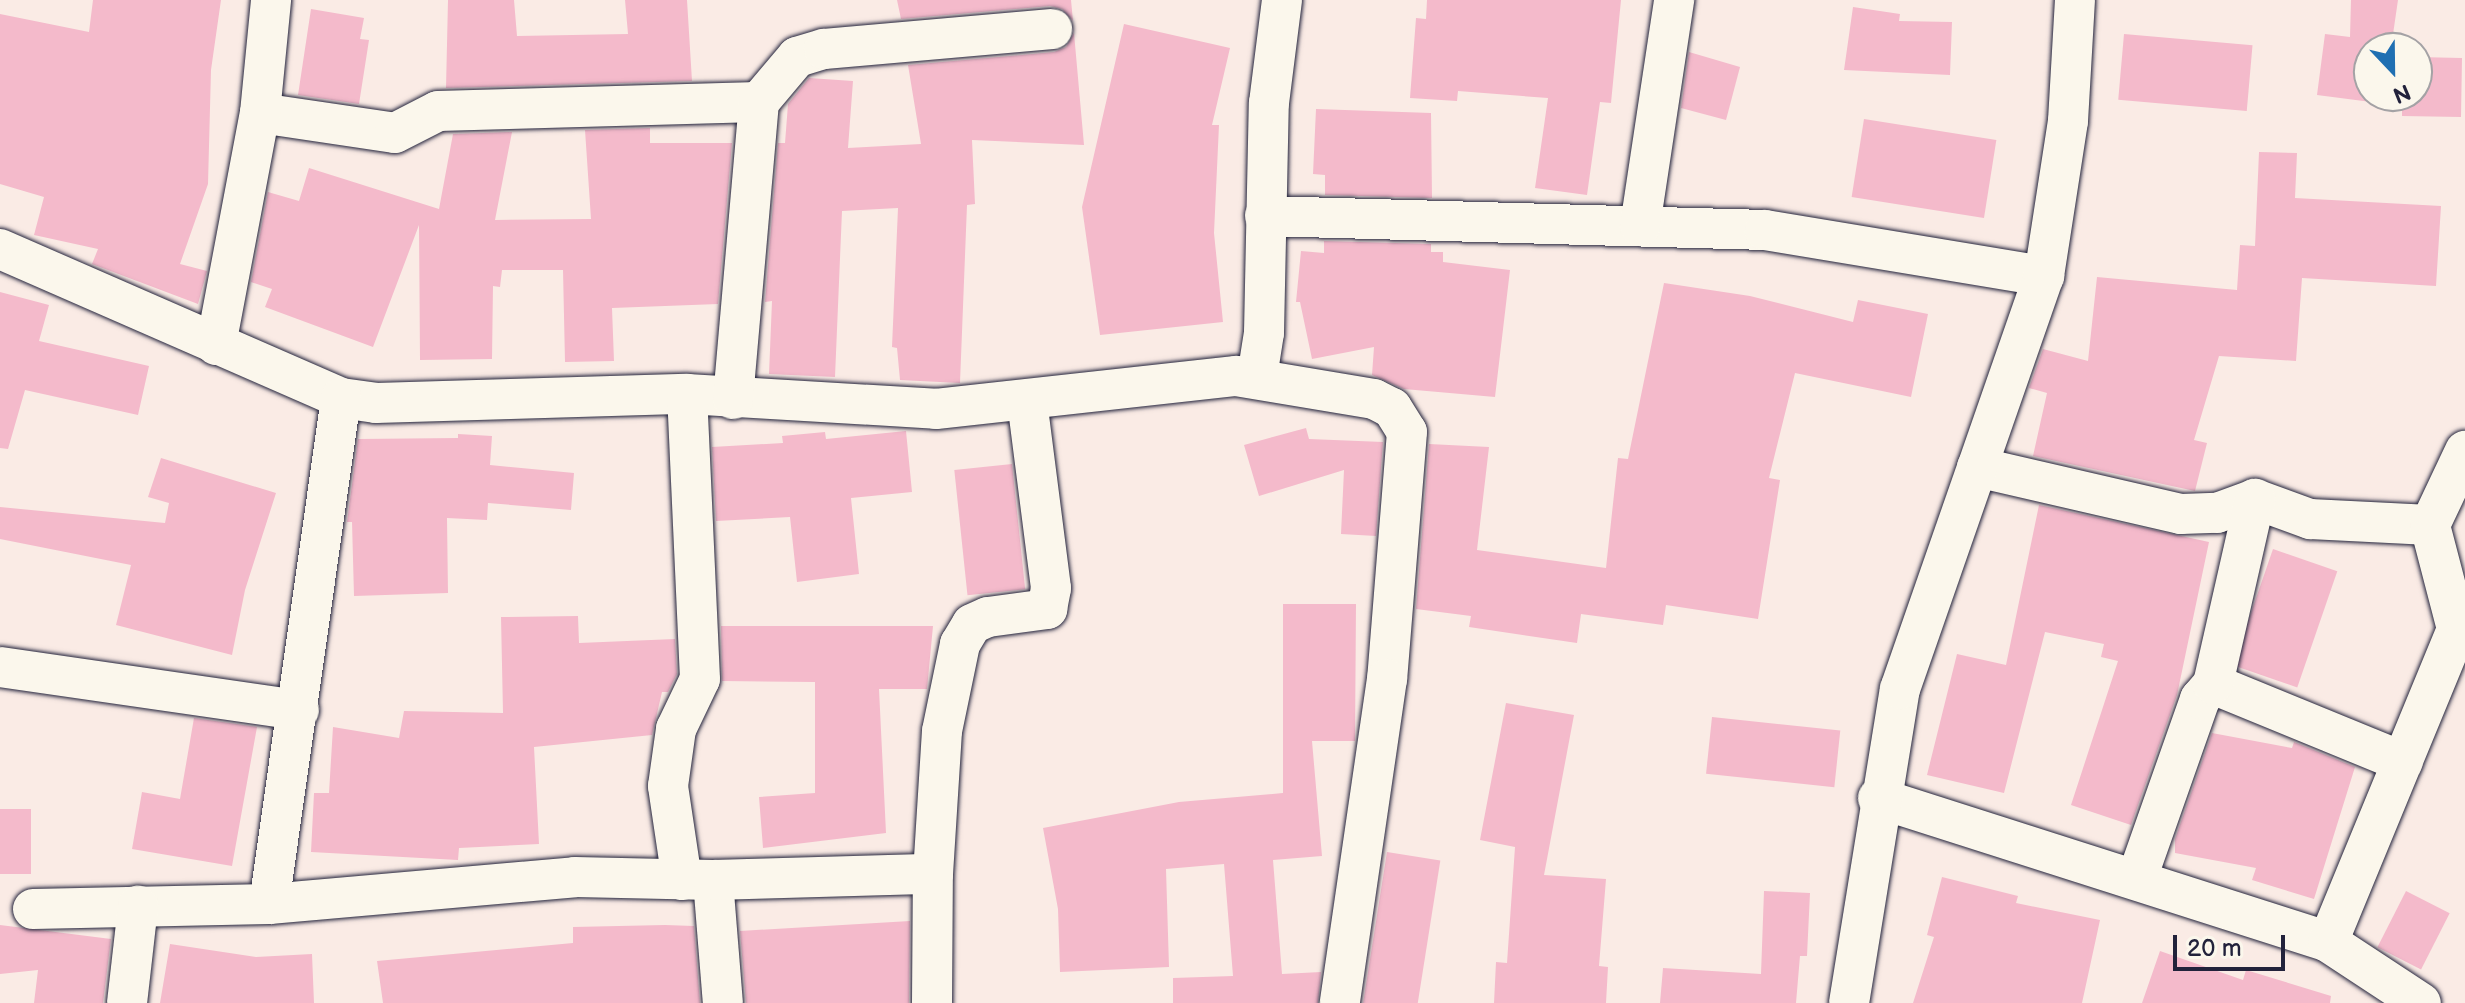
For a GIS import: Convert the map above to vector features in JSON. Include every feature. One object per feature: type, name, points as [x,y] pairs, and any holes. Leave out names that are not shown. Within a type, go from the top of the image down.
[{"type":"street","points":[[216,345],[260,113],[271,0]]},
{"type":"street","points":[[1257,377],[1264,333],[1269,103],[1282,0]]},
{"type":"street","points":[[1640,226],[1674,0]]},
{"type":"street","points":[[1849,1003],[1878,798],[1900,689],[2044,276],[2068,121],[2075,0]]},
{"type":"street","points":[[733,399],[759,102],[797,57],[824,49],[1052,29]]},
{"type":"street","points":[[260,113],[395,133],[438,111],[759,102]]},
{"type":"street","points":[[1265,216],[1765,230],[2044,276]]},
{"type":"street","points":[[0,249],[341,398],[431,403],[687,394],[936,409],[1257,377],[1374,399],[1392,408],[1407,432],[1387,679],[1340,1003]]},
{"type":"street","points":[[687,394],[700,679],[676,729],[668,786],[697,880],[723,1003]]},
{"type":"street","points":[[269,904],[341,398]]},
{"type":"street","points":[[932,1003],[933,874],[942,731],[960,644],[972,624],[988,617],[1047,609],[1051,588],[1027,400]]},
{"type":"street","points":[[2328,942],[2461,624],[2430,525],[2465,451]]},
{"type":"street","points":[[1977,467],[2181,514],[2217,513],[2255,499],[2310,519],[2430,525]]},
{"type":"street","points":[[2137,878],[2200,699],[2213,684],[2255,499]]},
{"type":"street","points":[[0,667],[299,710]]},
{"type":"street","points":[[2213,684],[2403,762]]},
{"type":"street","points":[[1878,798],[2137,878],[2328,942],[2421,1003]]},
{"type":"street","points":[[33,909],[269,904],[575,877],[697,880],[933,874]]},
{"type":"street","points":[[127,1003],[138,906]]},
{"type":"building","points":[[93,0],[221,0],[211,70],[208,184],[180,264],[207,271],[198,304],[92,264],[98,249],[34,235],[44,197],[0,184],[0,14],[89,32]]},
{"type":"building","points":[[448,0],[514,0],[517,36],[628,34],[625,0],[687,0],[692,81],[446,88]]},
{"type":"building","points":[[897,0],[1071,0],[1073,21],[1062,9],[1050,6],[901,19]]},
{"type":"building","points":[[1427,0],[1621,0],[1611,103],[1600,102],[1587,195],[1535,188],[1548,98],[1458,91],[1457,101],[1410,98],[1416,18],[1426,19]]},
{"type":"building","points":[[2351,0],[2398,0],[2393,32],[2353,32],[2353,100],[2317,95],[2325,34],[2350,37]]},
{"type":"building","points":[[1853,7],[1900,14],[1899,21],[1952,22],[1950,75],[1844,70]]},
{"type":"building","points":[[311,9],[364,18],[360,39],[369,40],[359,104],[298,95]]},
{"type":"building","points":[[1124,24],[1230,48],[1212,125],[1219,125],[1214,233],[1223,322],[1100,335],[1082,207]]},
{"type":"building","points":[[1074,33],[1084,145],[972,140],[975,204],[967,205],[960,383],[900,380],[897,348],[892,347],[898,208],[842,211],[835,377],[769,374],[772,301],[765,302],[778,143],[785,143],[788,104],[809,78],[853,81],[848,148],[921,144],[908,65],[1054,52],[1066,47]]},
{"type":"building","points":[[2124,34],[2253,45],[2247,111],[2118,100]]},
{"type":"building","points":[[1689,52],[1740,67],[1726,120],[1681,108]]},
{"type":"building","points":[[2433,57],[2462,58],[2461,117],[2402,116],[2402,112],[2433,112]]},
{"type":"building","points":[[1316,109],[1431,113],[1432,198],[1325,195],[1325,175],[1313,174]]},
{"type":"building","points":[[1864,119],[1996,140],[1984,218],[1852,197]]},
{"type":"building","points":[[650,128],[650,143],[732,143],[718,304],[612,308],[614,361],[565,362],[563,270],[502,270],[500,287],[493,286],[492,359],[420,360],[419,225],[373,347],[265,307],[272,289],[251,282],[268,192],[299,201],[309,168],[439,209],[453,134],[512,132],[495,220],[591,219],[585,130]]},
{"type":"building","points":[[2259,152],[2297,153],[2295,198],[2441,206],[2436,286],[2302,278],[2296,361],[2219,356],[2194,440],[2207,443],[2195,491],[2033,456],[2047,393],[2029,388],[2043,349],[2088,361],[2097,277],[2237,290],[2240,245],[2255,246]]},
{"type":"building","points":[[1324,241],[1431,244],[1431,252],[1443,252],[1443,262],[1510,270],[1495,397],[1404,389],[1372,375],[1374,347],[1312,359],[1300,302],[1296,302],[1301,251],[1324,253]]},
{"type":"building","points":[[1664,283],[1750,296],[1853,322],[1858,300],[1928,314],[1911,397],[1795,373],[1769,478],[1780,480],[1758,619],[1666,605],[1663,625],[1581,614],[1577,643],[1469,627],[1471,616],[1416,609],[1429,444],[1489,447],[1477,550],[1606,568],[1618,458],[1628,459]]},
{"type":"building","points":[[0,292],[49,305],[39,341],[149,366],[138,415],[25,390],[8,449],[0,448]]},
{"type":"building","points":[[1306,428],[1309,439],[1383,442],[1376,536],[1341,534],[1344,470],[1259,496],[1244,445]]},
{"type":"building","points":[[906,431],[912,492],[851,498],[859,574],[797,582],[790,517],[716,521],[712,447],[783,443],[782,436],[825,432],[826,439]]},
{"type":"building","points":[[458,434],[492,436],[490,465],[574,473],[571,510],[488,503],[487,520],[447,518],[448,593],[354,596],[352,522],[347,522],[358,439],[458,438]]},
{"type":"building","points":[[161,458],[276,493],[245,590],[232,655],[116,625],[131,565],[0,539],[0,507],[165,523],[169,503],[148,497]]},
{"type":"building","points":[[1012,464],[1025,589],[967,595],[954,470]]},
{"type":"building","points":[[2039,505],[2209,542],[2177,695],[2131,825],[2071,805],[2118,661],[2101,657],[2104,644],[2045,632],[2004,793],[1927,775],[1957,654],[2006,665]]},
{"type":"building","points":[[2273,549],[2337,571],[2297,687],[2233,665]]},
{"type":"building","points":[[1283,604],[1356,604],[1355,741],[1312,741],[1322,856],[1273,860],[1282,974],[1321,972],[1318,1003],[1173,1003],[1173,978],[1233,976],[1224,864],[1166,869],[1169,967],[1060,972],[1058,909],[1043,828],[1179,802],[1283,793]]},
{"type":"building","points":[[578,616],[579,643],[675,639],[677,674],[668,692],[662,692],[652,735],[534,747],[539,844],[459,848],[458,860],[311,852],[314,793],[329,793],[333,727],[399,738],[404,711],[503,713],[501,617]]},
{"type":"building","points":[[721,626],[933,626],[927,689],[879,689],[886,833],[763,848],[759,797],[815,793],[815,682],[722,681]]},
{"type":"building","points":[[1506,703],[1574,715],[1544,875],[1606,879],[1599,966],[1608,967],[1606,1003],[1494,1003],[1496,962],[1507,963],[1515,847],[1480,840]]},
{"type":"building","points":[[1712,717],[1840,730],[1834,787],[1706,774]]},
{"type":"building","points":[[194,718],[257,727],[232,866],[132,849],[142,792],[180,799]]},
{"type":"building","points":[[2212,733],[2292,748],[2294,742],[2355,767],[2314,899],[2252,880],[2256,868],[2175,853],[2175,839]]},
{"type":"building","points":[[0,809],[31,809],[31,874],[0,874]]},
{"type":"building","points":[[1387,852],[1440,860],[1418,1003],[1363,1003]]},
{"type":"building","points":[[1942,877],[2018,896],[2016,903],[2100,920],[2082,1003],[1913,1003],[1934,937],[1927,935]]},
{"type":"building","points":[[1764,891],[1810,893],[1807,956],[1800,956],[1796,1003],[1660,1003],[1663,968],[1761,974]]},
{"type":"building","points":[[2406,891],[2450,913],[2421,969],[2377,947]]},
{"type":"building","points":[[910,921],[909,1003],[746,1003],[740,931]]},
{"type":"building","points":[[0,925],[111,939],[103,1003],[34,1003],[38,970],[0,974]]},
{"type":"building","points":[[694,926],[700,1003],[383,1003],[377,961],[573,943],[573,927]]},
{"type":"building","points":[[170,944],[256,957],[312,954],[314,1003],[160,1003]]},
{"type":"building","points":[[2160,951],[2243,980],[2246,970],[2331,996],[2330,1003],[2142,1003]]}]
